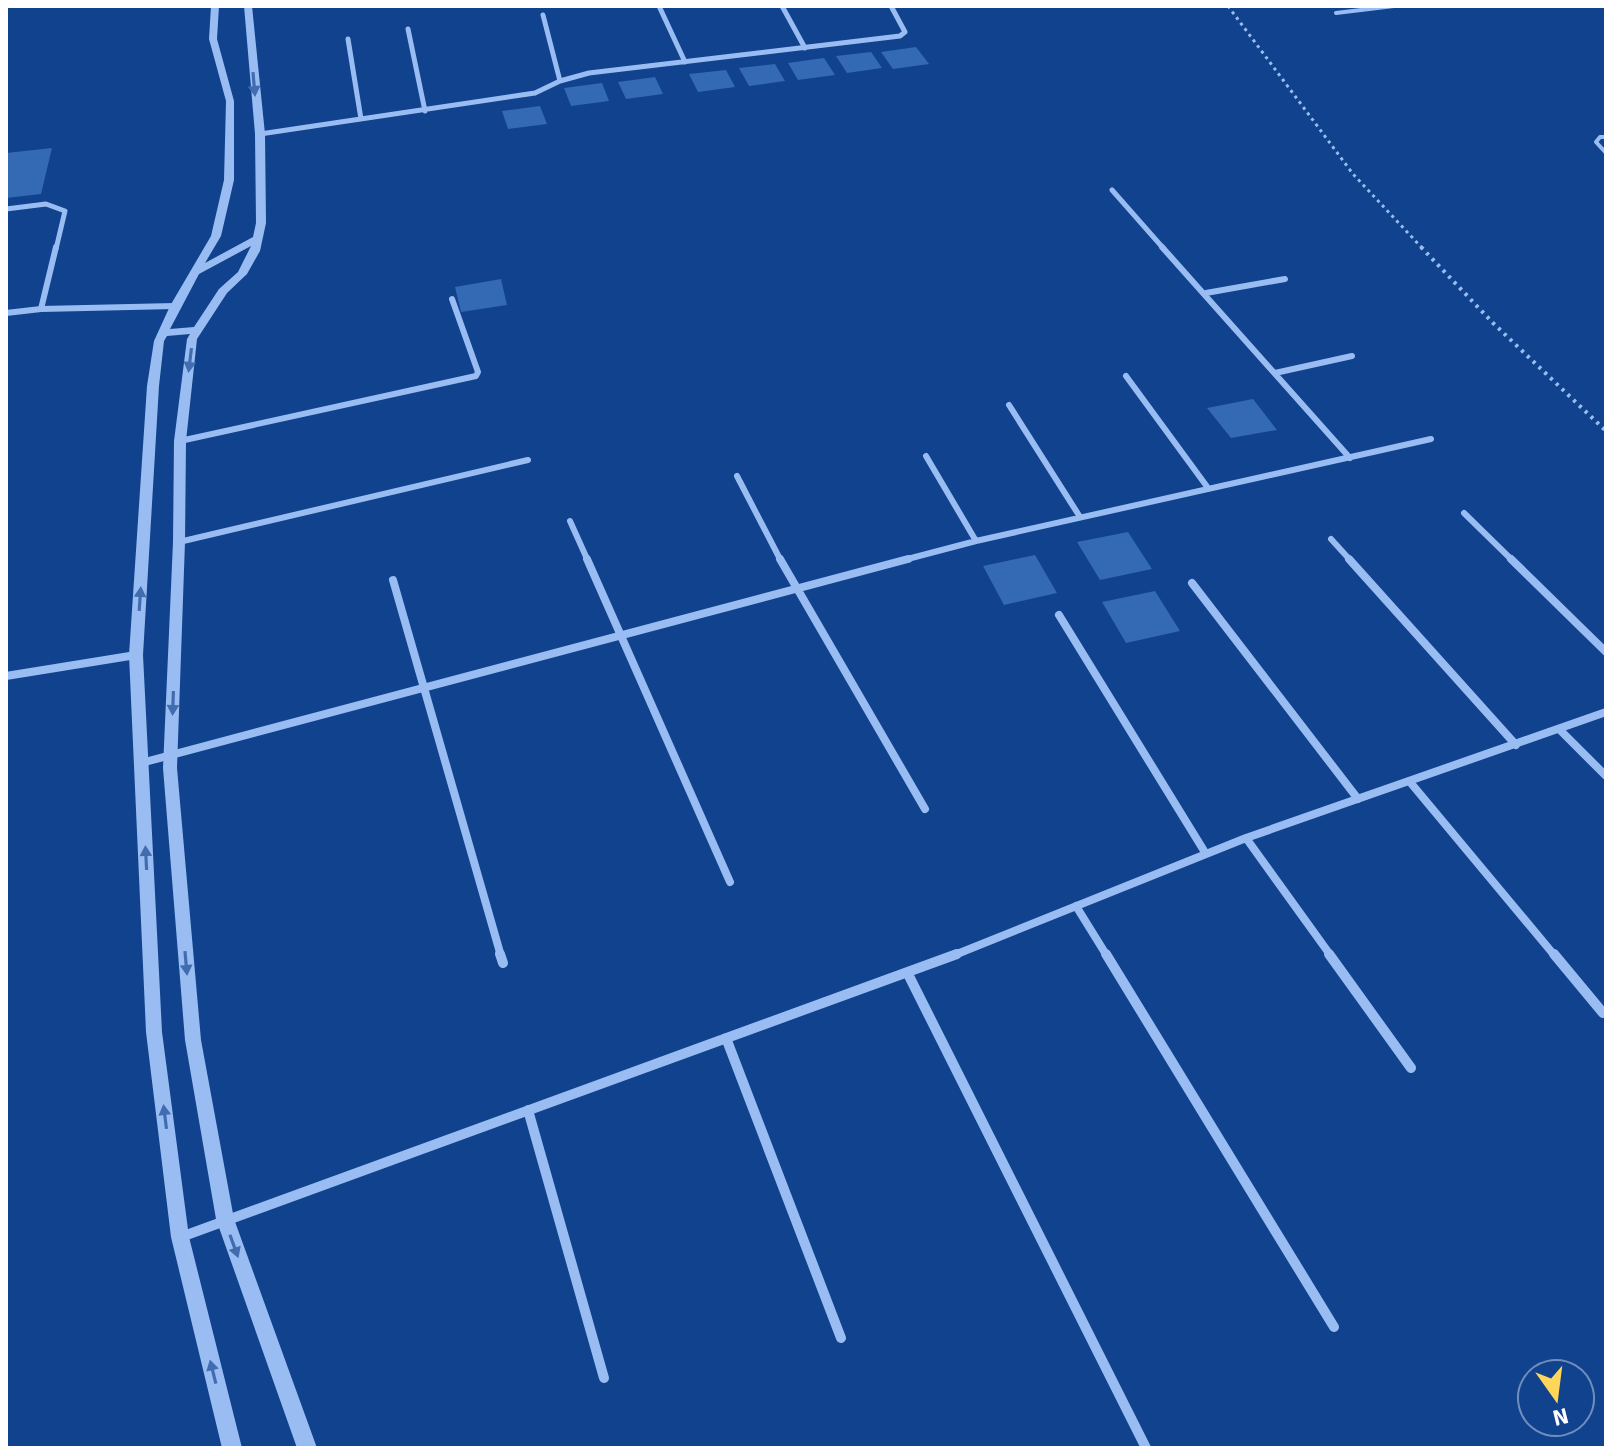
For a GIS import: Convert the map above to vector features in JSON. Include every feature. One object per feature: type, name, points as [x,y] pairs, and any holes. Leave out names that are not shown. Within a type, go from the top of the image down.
[{"type":"street","points":[[215,6],[213,39],[230,101],[229,180],[216,236],[162,333],[153,386],[136,655],[154,1032],[180,1237],[232,1448]]},
{"type":"street","points":[[248,6],[260,134],[261,223],[242,274],[223,291],[192,339],[180,441],[170,755],[193,1040],[225,1219],[307,1448]]},
{"type":"street","points":[[659,6],[685,62]]},
{"type":"street","points":[[782,6],[805,48]]},
{"type":"street","points":[[260,134],[535,93],[560,81],[589,73],[904,34],[891,6]]},
{"type":"street","points":[[543,15],[560,81]]},
{"type":"street","points":[[408,29],[425,111]]},
{"type":"street","points":[[348,39],[361,119]]},
{"type":"street","points":[[1112,190],[1350,458]]},
{"type":"street","points":[[6,209],[46,204],[65,211],[41,309]]},
{"type":"street","points":[[197,271],[257,239]]},
{"type":"street","points":[[1206,293],[1285,279]]},
{"type":"street","points":[[180,441],[476,376],[478,372],[452,299]]},
{"type":"street","points":[[6,313],[41,309],[175,306]]},
{"type":"street","points":[[162,333],[198,330]]},
{"type":"street","points":[[1275,373],[1352,356]]},
{"type":"street","points":[[1126,376],[1208,488]]},
{"type":"street","points":[[1009,405],[1080,517]]},
{"type":"street","points":[[141,763],[976,541],[1431,439]]},
{"type":"street","points":[[926,456],[976,541]]},
{"type":"street","points":[[179,542],[528,460]]},
{"type":"street","points":[[737,476],[795,588],[925,809]]},
{"type":"street","points":[[1464,513],[1606,652]]},
{"type":"street","points":[[570,521],[730,882]]},
{"type":"street","points":[[1331,539],[1516,745]]},
{"type":"street","points":[[393,580],[503,963]]},
{"type":"street","points":[[1192,583],[1358,799]]},
{"type":"street","points":[[1059,615],[1206,854]]},
{"type":"street","points":[[6,676],[136,655]]},
{"type":"street","points":[[180,1237],[908,974],[1246,838],[1606,712]]},
{"type":"street","points":[[1560,730],[1606,776]]},
{"type":"street","points":[[1410,782],[1603,1013]]},
{"type":"street","points":[[1246,838],[1411,1068]]},
{"type":"street","points":[[1076,906],[1334,1327]]},
{"type":"street","points":[[908,974],[1146,1448]]},
{"type":"street","points":[[726,1038],[841,1338]]},
{"type":"street","points":[[528,1110],[604,1378]]},
{"type":"lane","points":[[1336,13],[1394,6]]},
{"type":"lane","points":[[1606,137],[1600,137],[1596,142],[1606,153]]},
{"type":"path","points":[[1228,6],[1353,174],[1493,323],[1606,431]]},
{"type":"building","points":[[916,47],[929,64],[893,69],[881,52]]},
{"type":"building","points":[[871,52],[882,68],[847,73],[836,56]]},
{"type":"building","points":[[824,58],[835,75],[798,80],[788,63]]},
{"type":"building","points":[[775,64],[785,81],[749,86],[739,68]]},
{"type":"building","points":[[726,70],[735,87],[698,92],[689,74]]},
{"type":"building","points":[[655,77],[663,94],[626,99],[618,82]]},
{"type":"building","points":[[602,83],[609,101],[571,106],[564,88]]},
{"type":"building","points":[[540,106],[547,124],[508,129],[502,111]]},
{"type":"building","points":[[52,148],[41,194],[6,198],[6,153]]},
{"type":"building","points":[[501,279],[507,305],[461,312],[455,287]]},
{"type":"building","points":[[1253,399],[1277,430],[1231,438],[1207,408]]},
{"type":"building","points":[[1128,532],[1152,569],[1100,580],[1077,542]]},
{"type":"building","points":[[1035,555],[1057,593],[1004,605],[983,566]]},
{"type":"building","points":[[1155,591],[1180,631],[1126,643],[1102,602]]}]
